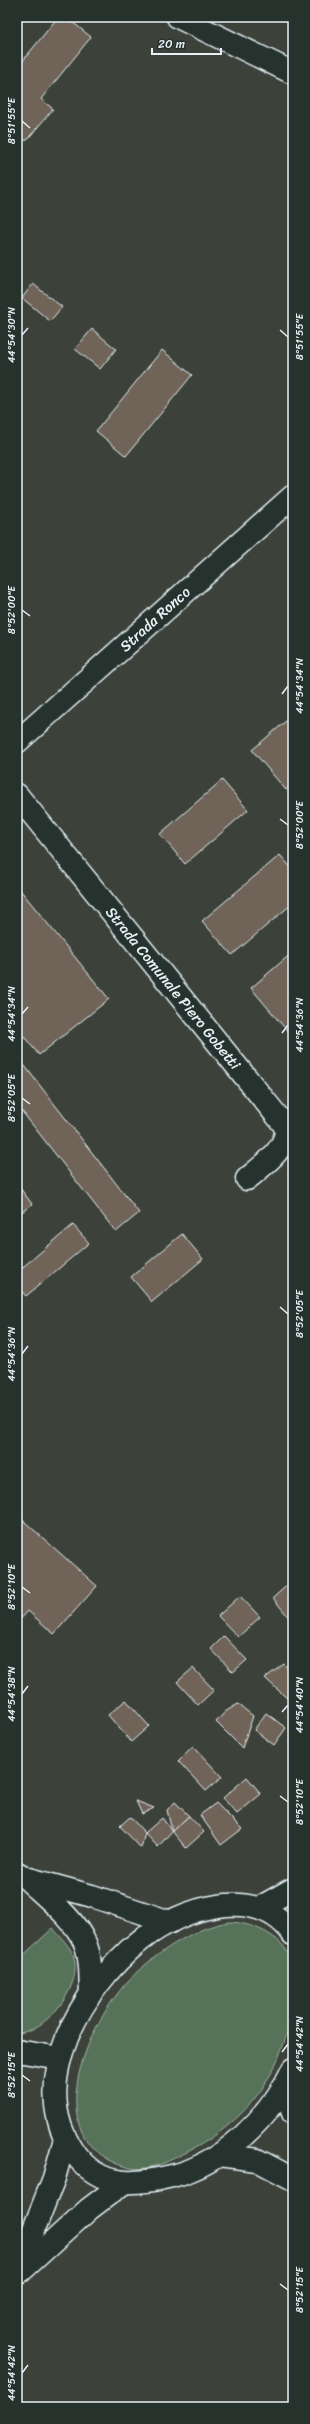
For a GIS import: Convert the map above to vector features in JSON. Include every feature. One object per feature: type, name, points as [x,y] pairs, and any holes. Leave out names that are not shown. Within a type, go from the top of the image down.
[{"type":"main road","points":[[178,17],[293,73]]},
{"type":"main road","name":"Strada Ronco","points":[[17,742],[293,496]]},
{"type":"main road","name":"Strada Comunale Piero Gobetti","points":[[17,795],[286,1128],[287,1136],[283,1145],[247,1179]]},
{"type":"main road","points":[[22,1876],[92,1896],[170,1922]]},
{"type":"main road","points":[[22,1876],[62,1912],[85,1943],[89,1960],[91,1995]]},
{"type":"main road","points":[[259,1908],[293,1889]]},
{"type":"main road","points":[[289,2077],[257,2121],[219,2155],[179,2174],[146,2182],[122,2184],[99,2175],[80,2160],[65,2139],[56,2115],[55,2087],[60,2058],[72,2028],[91,1995],[116,1964],[141,1940],[170,1922],[206,1908],[233,1904],[259,1908],[273,1916],[293,1934]]},
{"type":"main road","points":[[17,2051],[60,2058]]},
{"type":"main road","points":[[289,2077],[293,2113]]},
{"type":"main road","points":[[17,2273],[54,2178],[65,2139]]},
{"type":"main road","points":[[219,2155],[257,2160],[293,2179]]},
{"type":"main road","points":[[17,2273],[89,2209],[122,2184]]},
{"type":"green space","points":[[229,1922],[249,1925],[269,1934],[285,1947],[290,1956],[293,1966],[294,1998],[282,2049],[275,2065],[259,2093],[243,2112],[224,2129],[192,2150],[161,2164],[147,2168],[126,2167],[98,2153],[81,2131],[76,2104],[79,2075],[88,2045],[103,2016],[120,1991],[138,1971],[180,1940],[204,1929]]},
{"type":"green space","points":[[53,1928],[72,1952],[75,1967],[73,1979],[68,1992],[51,2016],[40,2025],[28,2031],[17,2033],[17,1961]]},
{"type":"building","points":[[58,17],[66,17],[91,37],[41,99],[53,109],[26,141],[17,134],[17,68]]},
{"type":"building","points":[[33,284],[62,307],[50,321],[22,298]]},
{"type":"building","points":[[293,316],[293,327],[288,323]]},
{"type":"building","points":[[92,329],[116,349],[100,369],[75,349]]},
{"type":"building","points":[[162,350],[192,375],[126,456],[96,431]]},
{"type":"building","points":[[293,715],[293,784],[286,790],[252,750]]},
{"type":"building","points":[[222,780],[248,810],[185,864],[160,834]]},
{"type":"building","points":[[280,855],[293,870],[293,903],[232,955],[202,921]]},
{"type":"building","points":[[17,886],[109,999],[39,1055],[17,1028]]},
{"type":"building","points":[[293,952],[293,1030],[289,1033],[251,988]]},
{"type":"building","points":[[17,1056],[139,1213],[116,1232],[17,1105]]},
{"type":"building","points":[[17,1184],[32,1204],[17,1216]]},
{"type":"building","points":[[73,1225],[89,1243],[26,1296],[17,1286],[17,1272]]},
{"type":"building","points":[[182,1234],[203,1259],[152,1302],[131,1277]]},
{"type":"building","points":[[17,1515],[97,1586],[54,1634],[28,1611],[17,1623]]},
{"type":"building","points":[[293,1580],[293,1618],[291,1620],[273,1598]]},
{"type":"building","points":[[240,1596],[260,1617],[238,1637],[218,1616]]},
{"type":"building","points":[[224,1636],[247,1660],[233,1672],[211,1649]]},
{"type":"building","points":[[284,1664],[292,1673],[289,1700],[265,1678]]},
{"type":"building","points":[[193,1668],[214,1690],[198,1705],[177,1682]]},
{"type":"building","points":[[126,1700],[149,1726],[131,1742],[108,1715]]},
{"type":"building","points":[[238,1704],[253,1716],[242,1748],[216,1722],[225,1712]]},
{"type":"building","points":[[266,1713],[286,1728],[274,1745],[254,1730]]},
{"type":"building","points":[[193,1746],[222,1777],[206,1791],[178,1761]]},
{"type":"building","points":[[247,1777],[261,1794],[237,1814],[223,1798]]},
{"type":"building","points":[[136,1801],[154,1808],[142,1814]]},
{"type":"building","points":[[175,1802],[189,1816],[172,1831],[167,1810]]},
{"type":"building","points":[[216,1803],[242,1829],[221,1845],[200,1815]]},
{"type":"building","points":[[189,1816],[204,1832],[186,1848],[172,1831]]},
{"type":"building","points":[[130,1817],[145,1833],[141,1848],[120,1826]]},
{"type":"building","points":[[162,1818],[172,1831],[158,1847],[145,1833]]}]
